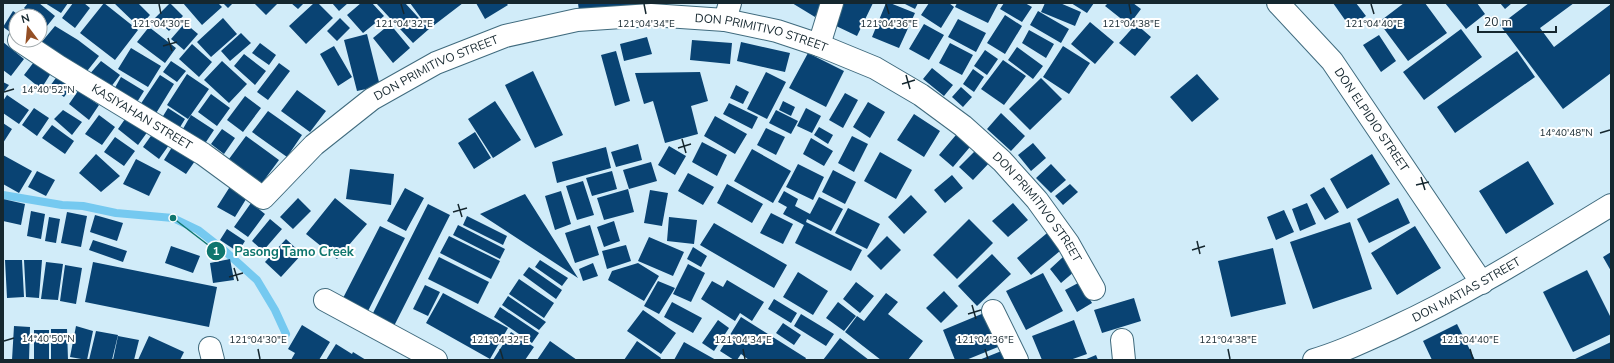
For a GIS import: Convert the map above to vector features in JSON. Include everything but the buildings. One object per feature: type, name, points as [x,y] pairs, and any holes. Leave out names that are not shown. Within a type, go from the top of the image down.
[{"type":"street","points":[[819,45],[832,3]]},
{"type":"street","name":"DON ELPIDIO STREET","points":[[1278,3],[1332,61],[1482,283]]},
{"type":"street","name":"DON PRIMITIVO STREET","points":[[263,198],[314,144],[372,99],[436,63],[505,36],[577,20],[727,12],[819,45],[875,68],[921,95],[963,126],[1002,161],[1037,200],[1068,243],[1094,289]]},
{"type":"street","name":"KASIYAHAN STREET","points":[[31,48],[202,154],[263,198]]},
{"type":"street","name":"DON MATIAS STREET","points":[[1314,360],[1358,353],[1416,318],[1482,283],[1611,205]]},
{"type":"street","points":[[325,300],[436,360]]},
{"type":"street","points":[[993,311],[1017,360]]},
{"type":"waterway","points":[[3,195],[62,205],[83,206],[116,213],[173,218],[198,230],[226,252],[257,280],[275,310],[286,334]]},
{"type":"place","name":"Pasong Tamo Creek","points":[[173,218]]}]
